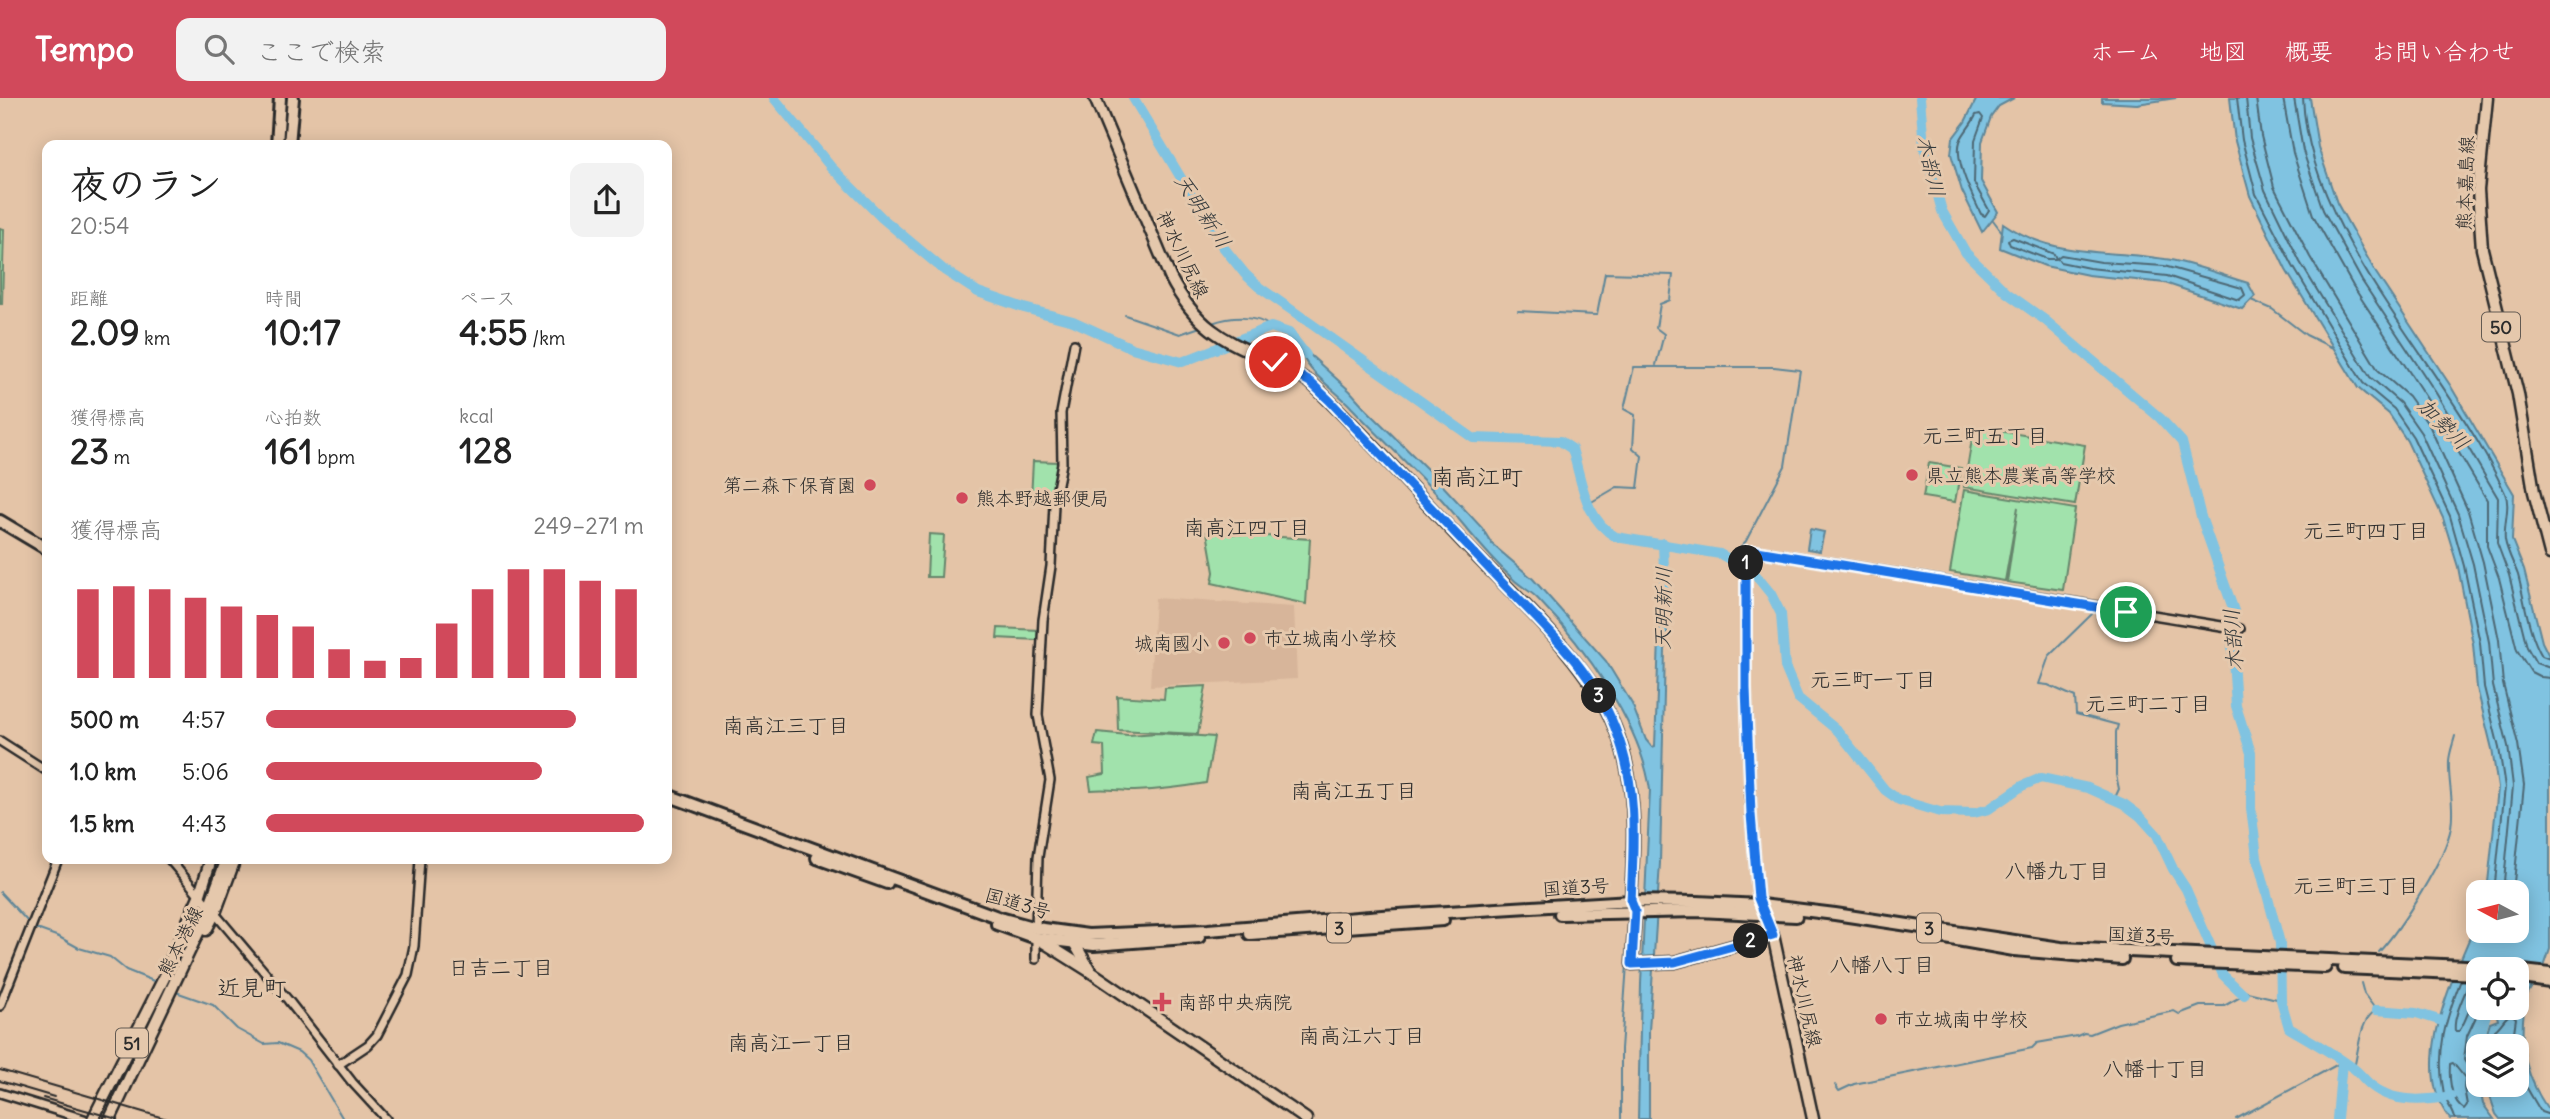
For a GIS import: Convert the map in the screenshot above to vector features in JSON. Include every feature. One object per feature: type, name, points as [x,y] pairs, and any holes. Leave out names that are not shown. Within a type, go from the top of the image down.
[{"type":"highway","points":[[277,140],[280,98]]},
{"type":"highway","points":[[289,140],[293,98]]},
{"type":"highway","points":[[0,521],[42,546]]},
{"type":"highway","points":[[0,528],[42,552]]},
{"type":"highway","name":"国道3号","points":[[672,797],[1036,933]]},
{"type":"highway","name":"国道3号","points":[[672,804],[1036,933],[1094,944],[1638,906]]},
{"type":"highway","name":"国道3号","points":[[1072,938],[1658,906],[1867,918],[2061,948],[2203,959],[2442,969],[2502,968],[2550,974]]},
{"type":"highway","name":"国道3号","points":[[2442,969],[2466,972]]},
{"type":"highway","points":[[2529,979],[2550,982]]},
{"type":"main road","name":"神水川尻線","points":[[1095,98],[1175,286],[1190,310],[1214,333],[1310,382],[1542,625],[1593,686],[1615,725],[1631,782],[1638,906],[1632,964],[1675,962],[1773,935],[1813,1119]]},
{"type":"main road","name":"熊本嘉島線","points":[[2487,98],[2478,190],[2482,249],[2518,394],[2534,492],[2550,554]]},
{"type":"main road","name":"熊本港線","points":[[207,903],[211,864]]},
{"type":"main road","name":"熊本港線","points":[[207,903],[217,864]]},
{"type":"main road","name":"熊本港線","points":[[110,1119],[225,864]]},
{"type":"main road","name":"熊本港線","points":[[93,1119],[170,966],[232,864]]},
{"type":"main road","points":[[1036,933],[1060,953],[1306,1119]]},
{"type":"main road","points":[[1072,938],[1069,951],[1076,963]]},
{"type":"main road","points":[[1072,938],[1091,972]]},
{"type":"main road","points":[[1091,972],[1087,958],[1088,951],[1094,944]]},
{"type":"street","points":[[1036,959],[1038,857],[1050,780],[1038,715],[1043,620],[1062,463],[1061,413],[1074,344]]},
{"type":"street","points":[[1773,935],[1756,885],[1747,743],[1746,551],[2239,629]]},
{"type":"street","points":[[0,741],[42,768]]},
{"type":"street","points":[[0,1006],[56,864]]},
{"type":"street","points":[[173,864],[288,1000],[338,1065],[386,1119]]},
{"type":"street","points":[[338,1065],[368,1045],[377,1035],[408,975],[414,946],[420,864]]},
{"type":"street","points":[[0,1093],[85,1119]]},
{"type":"shaded area","name":"城南國小","points":[[1155,598],[1294,607],[1297,679],[1150,686]]},
{"type":"green space","points":[[0,228],[4,229],[2,304],[0,304]]},
{"type":"green space","points":[[1974,427],[2085,445],[2075,505],[1964,487]]},
{"type":"green space","points":[[1033,461],[1058,462],[1051,500],[1031,499]]},
{"type":"green space","points":[[1929,463],[1961,468],[1955,502],[1923,497]]},
{"type":"green space","points":[[1964,490],[2075,509],[2063,590],[2007,582],[2018,507],[2005,581],[1950,572]]},
{"type":"green space","points":[[1207,532],[1310,539],[1306,604],[1212,583],[1214,572]]},
{"type":"green space","points":[[929,534],[944,535],[941,577],[927,577]]},
{"type":"green space","points":[[998,628],[1039,630],[1038,640],[997,638]]},
{"type":"green space","points":[[1206,686],[1198,734],[1118,730],[1117,696],[1164,699],[1165,688]]},
{"type":"green space","points":[[1097,732],[1214,737],[1206,783],[1144,791],[1091,790],[1089,777],[1105,774],[1104,746],[1094,745]]},
{"type":"water","points":[[1977,98],[2014,98],[1999,106],[1991,117],[1982,142],[1981,181],[1998,212],[1982,232],[1962,191],[1951,154],[1953,138]]},
{"type":"water","points":[[2102,98],[2176,98],[2137,104],[2102,102]]},
{"type":"water","points":[[2230,98],[2310,98],[2318,147],[2337,203],[2376,273],[2450,385],[2514,494],[2512,540],[2524,570],[2542,642],[2550,658],[2550,949],[2545,964],[2529,992],[2529,957],[2466,957],[2466,1020],[2482,1020],[2478,1034],[2466,1034],[2466,1097],[2482,1097],[2483,1104],[2494,1119],[2450,1119],[2438,1097],[2433,1073],[2434,1046],[2440,1019],[2467,943],[2529,943],[2529,880],[2488,880],[2498,788],[2492,749],[2477,688],[2473,644],[2458,567],[2443,518],[2407,441],[2389,414],[2358,388],[2286,270],[2250,196],[2235,141]]},
{"type":"water","points":[[2003,223],[2023,234],[2062,248],[2144,256],[2196,266],[2248,283],[2255,296],[2242,309],[2165,283],[2088,275],[2045,266],[2000,248]]},
{"type":"water","points":[[1298,344],[1350,391],[1431,473],[1482,528],[1492,544],[1533,579],[1606,661],[1632,704],[1646,740],[1652,747],[1655,746],[1662,559],[1669,620],[1665,650],[1660,863],[1649,1031],[1649,1119],[1638,1119],[1650,790],[1635,739],[1608,687],[1574,639],[1535,596],[1502,569],[1431,488],[1320,379],[1306,363]]},
{"type":"water","points":[[1810,529],[1824,532],[1820,551],[1807,549]]},
{"type":"water","points":[[2498,1020],[2523,1020],[2523,1034],[2487,1034],[2490,1023]]},
{"type":"water","points":[[2529,1073],[2550,1112],[2550,1119],[2500,1119],[2490,1097],[2529,1097]]},
{"type":"waterway","points":[[774,98],[831,167],[882,218],[944,270],[978,292],[1073,321],[1132,348],[1182,362],[1271,327],[1289,333],[1306,355]]},
{"type":"waterway","points":[[1133,98],[1220,243],[1259,287],[1473,438],[1560,441],[1572,449],[1591,509],[1605,529],[1616,537],[1720,554],[1754,573],[1771,594],[1781,614],[1785,667],[1798,698],[1838,731],[1885,790],[1899,800],[1940,812],[1974,813],[1989,809],[2022,786],[2041,778],[2088,788],[2124,804],[2140,816],[2157,835],[2186,889],[2223,975],[2244,995]]},
{"type":"waterway","name":"木部川","points":[[1920,98],[1924,146],[1942,211],[1966,253],[2007,293],[2045,320],[2160,418],[2182,442],[2201,517],[2234,611],[2232,644],[2236,706],[2251,753],[2251,808],[2257,857],[2280,943],[2281,1000],[2289,1028],[2338,1057],[2380,1092],[2421,1100],[2451,1096]]},
{"type":"waterway","points":[[1993,220],[2002,232]]},
{"type":"waterway","points":[[1518,311],[1597,315],[1605,273],[1673,275],[1670,300],[1660,304],[1656,328],[1664,334],[1656,365]]},
{"type":"waterway","points":[[2251,300],[2272,309],[2306,335],[2333,348]]},
{"type":"waterway","points":[[1125,315],[1180,334],[1203,326]]},
{"type":"waterway","points":[[1212,323],[1226,319],[1250,318],[1271,327]]},
{"type":"waterway","points":[[1588,504],[1617,487],[1638,488],[1642,456],[1633,448],[1635,415],[1624,409],[1634,367],[1774,367],[1800,370],[1785,466],[1746,541],[1730,558]]},
{"type":"waterway","name":"天明新川","points":[[1663,543],[1665,598]]},
{"type":"waterway","points":[[2092,614],[2049,656],[2039,684],[2048,685],[2075,697],[2076,714],[2118,725],[2116,775],[2119,789],[2114,800]]},
{"type":"waterway","points":[[2379,952],[2421,892],[2447,840],[2452,811],[2449,759],[2455,736]]},
{"type":"waterway","points":[[1625,887],[1626,896]]},
{"type":"waterway","points":[[0,892],[30,924]]},
{"type":"waterway","points":[[1628,918],[1628,955]]},
{"type":"waterway","points":[[34,928],[79,948],[110,957],[126,970],[156,982]]},
{"type":"waterway","points":[[1621,1119],[1621,1049],[1627,964]]},
{"type":"waterway","points":[[2354,1068],[2363,1028],[2376,1010],[2364,994],[2361,983]]},
{"type":"waterway","points":[[1835,1085],[1839,1091],[1854,1084],[2032,1048],[2037,1043],[2084,1033],[2090,1034],[2118,1023],[2174,1011],[2179,1014],[2200,1006],[2224,1006],[2244,995],[2239,990],[2281,1000]]},
{"type":"waterway","points":[[173,991],[213,1005],[237,1029],[264,1044],[278,1043],[299,1052],[308,1060],[343,1119]]},
{"type":"waterway","points":[[2376,1010],[2416,1013],[2439,1020]]},
{"type":"waterway","name":"加勢川","points":[[2481,1034],[2484,1020]]},
{"type":"waterway","points":[[2236,1119],[2342,1062]]},
{"type":"waterway","points":[[2337,1119],[2342,1062]]},
{"type":"railway","points":[[0,1070],[167,1119]]},
{"type":"railway","points":[[0,1081],[54,1097]]},
{"type":"railway","points":[[43,1098],[117,1119]]},
{"type":"place","name":"県立熊本農業高等学校","points":[[1912,475]]},
{"type":"place","name":"第二森下保育園","points":[[870,485]]},
{"type":"place","name":"熊本野越郵便局","points":[[962,498]]},
{"type":"place","name":"市立城南小学校","points":[[1250,638]]},
{"type":"place","name":"城南國小","points":[[1224,643]]},
{"type":"place","name":"南部中央病院","points":[[1162,1002]]},
{"type":"place","name":"市立城南中学校","points":[[1881,1019]]},
{"type":"district","name":"元三町五丁目","points":[[1985,435]]},
{"type":"district","name":"南高江町","points":[[1477,476]]},
{"type":"district","name":"南高江四丁目","points":[[1247,527]]},
{"type":"district","name":"元三町四丁目","points":[[2366,530]]},
{"type":"district","name":"元三町一丁目","points":[[1873,679]]},
{"type":"district","name":"元三町二丁目","points":[[2148,703]]},
{"type":"district","name":"南高江三丁目","points":[[786,725]]},
{"type":"district","name":"南高江五丁目","points":[[1354,790]]},
{"type":"district","name":"八幡九丁目","points":[[2057,870]]},
{"type":"district","name":"元三町三丁目","points":[[2356,885]]},
{"type":"district","name":"八幡八丁目","points":[[1882,964]]},
{"type":"district","name":"日吉二丁目","points":[[501,967]]},
{"type":"district","name":"近見町","points":[[252,987]]},
{"type":"district","name":"南高江六丁目","points":[[1362,1035]]},
{"type":"district","name":"南高江一丁目","points":[[791,1042]]},
{"type":"district","name":"八幡十丁目","points":[[2155,1068]]},
{"type":"route","points":[[1275,362],[1310,382],[1329,400],[1542,625],[1593,686],[1615,725],[1633,792],[1631,901],[1635,911],[1632,964],[1675,962],[1773,935],[1758,898],[1751,814],[1747,743],[1746,551],[2126,612]]}]
